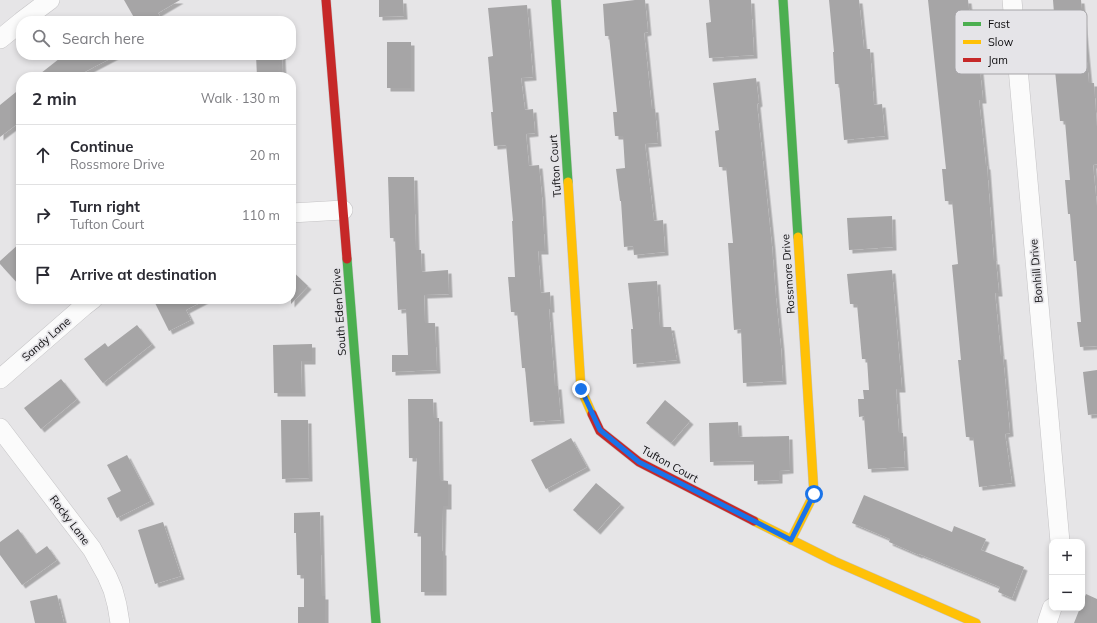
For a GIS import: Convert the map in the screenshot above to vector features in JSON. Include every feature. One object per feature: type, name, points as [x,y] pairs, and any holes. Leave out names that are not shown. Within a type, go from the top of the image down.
[{"type":"street","points":[[28,16],[50,0]]},
{"type":"street","name":"South Eden Drive","points":[[326,0],[376,623]]},
{"type":"street","name":"Tufton Court","points":[[556,0],[581,389],[600,430],[639,462],[834,561],[976,623]]},
{"type":"street","name":"Rossmore Drive","points":[[783,0],[814,494],[791,540]]},
{"type":"street","name":"Bonhill Drive","points":[[1012,0],[1013,10]]},
{"type":"street","points":[[0,39],[16,25]]},
{"type":"street","name":"Bonhill Drive","points":[[1019,74],[1060,539]]},
{"type":"street","points":[[296,213],[343,210]]},
{"type":"street","name":"Sandy Lane","points":[[0,379],[87,304]]},
{"type":"street","name":"Rocky Lane","points":[[0,428],[92,549],[108,576],[117,605],[120,623]]},
{"type":"street","points":[[1047,623],[1051,611]]},
{"type":"building","points":[[124,0],[180,0],[158,13],[160,16],[133,16]]},
{"type":"building","points":[[379,0],[403,0],[404,16],[379,17]]},
{"type":"building","points":[[645,0],[648,32],[644,33],[652,109],[655,109],[658,143],[645,144],[654,221],[663,220],[665,252],[634,255],[633,246],[624,247],[621,201],[616,169],[625,168],[623,136],[615,136],[613,112],[617,112],[609,36],[605,36],[603,4]]},
{"type":"building","points":[[709,0],[751,0],[754,55],[709,58],[706,23],[711,22]]},
{"type":"building","points":[[829,0],[859,0],[864,49],[870,49],[874,105],[882,104],[885,136],[844,140],[839,84],[835,84],[834,52]]},
{"type":"building","points":[[928,0],[968,0],[969,10],[955,10],[955,74],[980,74],[983,100],[979,100],[987,166],[994,261],[996,261],[999,293],[995,293],[1001,356],[1003,356],[1010,433],[1005,434],[1012,483],[979,487],[973,437],[966,437],[958,360],[961,360],[952,265],[958,264],[952,201],[945,201],[942,169],[946,169]]},
{"type":"building","points":[[1053,0],[1081,0],[1082,10],[1054,10]]},
{"type":"building","points":[[527,5],[533,77],[521,78],[525,110],[533,109],[535,133],[526,134],[529,166],[539,165],[545,251],[538,251],[541,293],[550,292],[551,309],[549,309],[555,386],[558,386],[561,420],[530,422],[525,368],[522,368],[517,312],[511,312],[508,277],[515,277],[513,221],[506,145],[494,146],[491,112],[493,112],[488,57],[493,56],[488,8]]},
{"type":"building","points":[[387,42],[411,42],[411,88],[387,88]]},
{"type":"building","points":[[58,60],[107,60],[85,72],[42,72]]},
{"type":"building","points":[[256,60],[282,60],[283,72],[257,72]]},
{"type":"building","points":[[1087,62],[1089,83],[1094,83],[1097,127],[1097,164],[1093,165],[1097,206],[1097,346],[1080,347],[1077,322],[1081,322],[1076,261],[1074,261],[1070,214],[1068,214],[1065,180],[1070,180],[1065,121],[1060,121],[1055,74],[1087,74]]},
{"type":"building","points":[[756,78],[759,103],[757,104],[772,246],[783,381],[743,383],[741,329],[734,330],[728,243],[733,243],[726,167],[719,167],[715,131],[719,130],[713,83]]},
{"type":"building","points":[[16,92],[16,125],[0,137],[0,105]]},
{"type":"building","points":[[388,177],[414,177],[416,250],[421,250],[422,272],[448,270],[449,294],[424,295],[425,323],[435,323],[437,370],[392,372],[392,355],[408,355],[406,309],[398,310],[395,238],[390,238]]},
{"type":"building","points":[[892,216],[893,247],[849,250],[847,218]]},
{"type":"building","points":[[16,247],[16,282],[0,264],[0,261]]},
{"type":"building","points":[[892,270],[902,389],[896,389],[899,433],[903,433],[905,467],[868,469],[864,416],[859,417],[858,399],[864,399],[863,390],[869,390],[867,359],[862,359],[857,304],[850,304],[847,274]]},
{"type":"building","points":[[296,275],[308,286],[296,299]]},
{"type":"building","points":[[657,281],[660,327],[671,327],[677,360],[633,364],[631,329],[633,329],[628,283]]},
{"type":"building","points":[[156,304],[197,304],[186,310],[191,320],[169,331]]},
{"type":"building","points":[[137,325],[152,344],[103,383],[84,359],[105,343],[108,347]]},
{"type":"building","points":[[312,344],[312,361],[301,361],[302,393],[274,393],[273,345]]},
{"type":"building","points":[[1097,370],[1097,414],[1088,415],[1083,372]]},
{"type":"building","points":[[61,379],[77,399],[41,429],[24,408]]},
{"type":"building","points":[[408,399],[433,399],[434,418],[439,418],[440,480],[448,481],[448,506],[443,506],[443,592],[421,592],[421,533],[414,533],[417,458],[409,458]]},
{"type":"building","points":[[665,400],[690,421],[671,443],[646,423]]},
{"type":"building","points":[[281,420],[308,420],[309,478],[282,479]]},
{"type":"building","points":[[738,422],[739,437],[789,436],[790,470],[779,471],[779,480],[754,481],[754,461],[710,462],[709,423]]},
{"type":"building","points":[[571,438],[587,467],[546,489],[531,460]]},
{"type":"building","points":[[127,455],[151,501],[117,518],[107,498],[121,491],[107,465]]},
{"type":"building","points":[[596,483],[621,504],[597,531],[573,510]]},
{"type":"building","points":[[864,495],[952,532],[954,526],[986,539],[981,550],[1024,567],[1012,598],[998,592],[1000,587],[919,555],[889,542],[890,539],[852,523]]},
{"type":"building","points":[[320,512],[322,596],[325,596],[325,623],[298,623],[298,607],[304,607],[304,575],[297,575],[294,513]]},
{"type":"building","points":[[163,522],[181,576],[155,584],[138,530]]},
{"type":"building","points":[[18,529],[36,554],[47,546],[57,560],[22,585],[0,555],[0,542]]},
{"type":"building","points":[[1086,594],[1097,599],[1097,623],[1074,623],[1079,611],[1085,611]]},
{"type":"building","points":[[57,595],[64,623],[35,623],[30,601]]},
{"type":"traffic: fast","points":[[556,0],[568,182]]},
{"type":"traffic: fast","points":[[783,0],[798,237]]},
{"type":"traffic: fast","points":[[347,259],[376,623]]},
{"type":"traffic: slow","points":[[568,182],[581,389],[592,414]]},
{"type":"traffic: slow","points":[[791,540],[814,494],[798,237]]},
{"type":"traffic: slow","points":[[754,521],[834,561],[976,623]]},
{"type":"traffic: jam","points":[[326,0],[347,259]]},
{"type":"traffic: jam","points":[[592,414],[600,431],[639,462],[754,521]]},
{"type":"route","points":[[581,389],[600,430],[639,462],[791,540],[814,494]]}]
